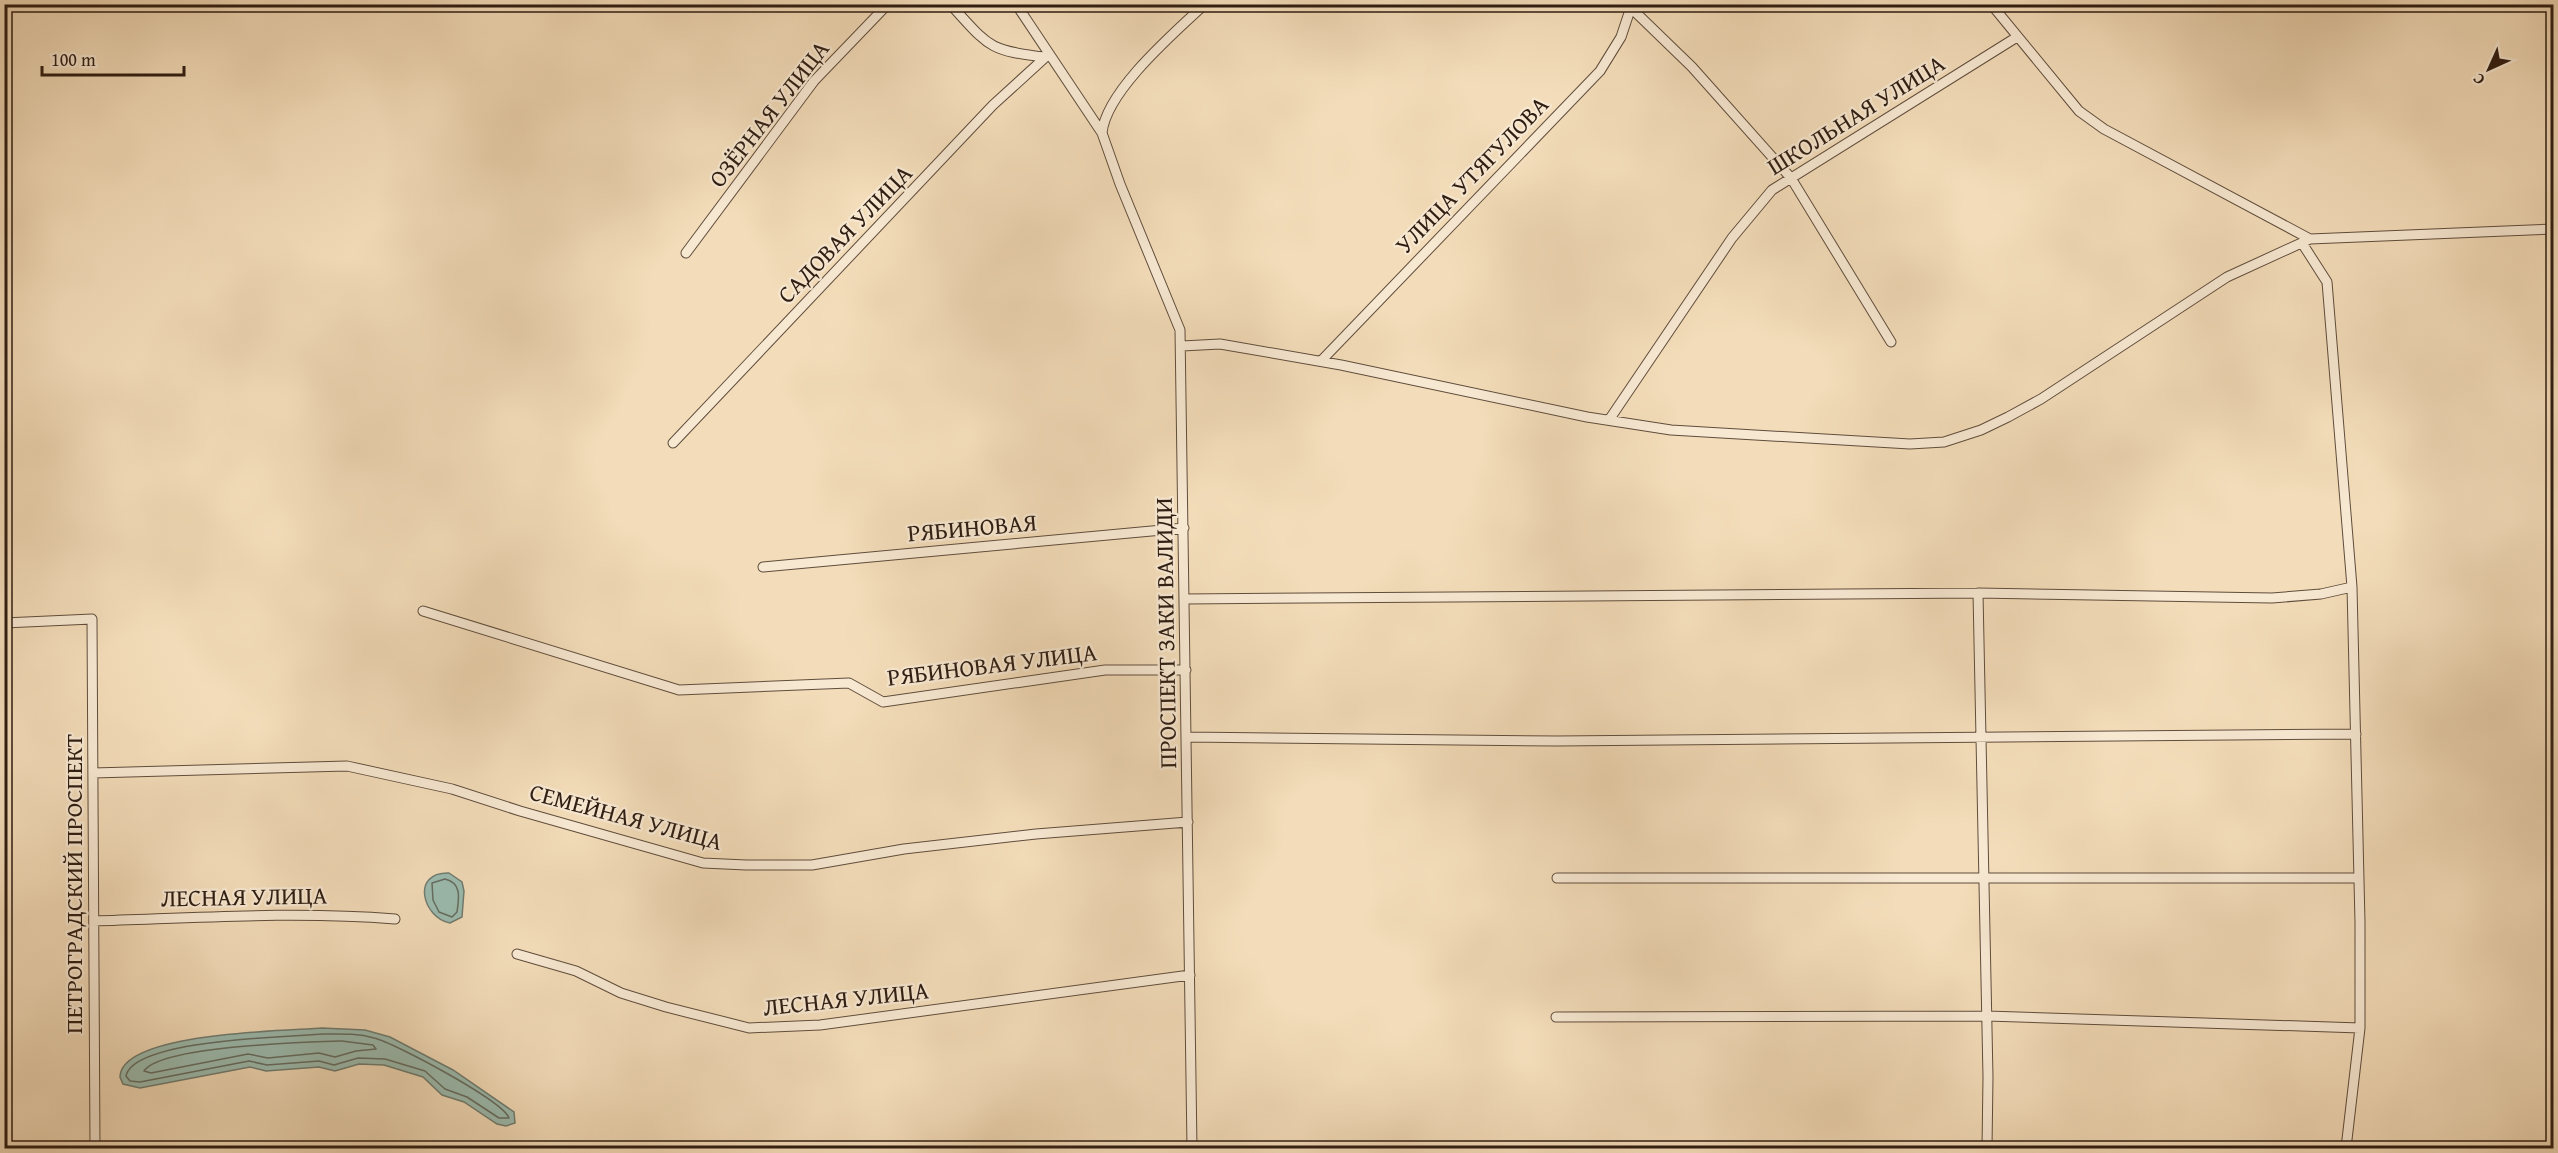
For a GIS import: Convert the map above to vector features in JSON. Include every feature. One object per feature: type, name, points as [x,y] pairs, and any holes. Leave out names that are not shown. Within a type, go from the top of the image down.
[{"type":"street","name":"ОЗЁРНАЯ УЛИЦА","points":[[686,253],[814,81],[888,4]]},
{"type":"street","points":[[950,4],[988,45],[1007,52],[1047,56]]},
{"type":"street","name":"ПРОСПЕКТ ЗАКИ ВАЛИДИ","points":[[1016,4],[1047,56],[1102,133],[1120,184],[1175,315],[1182,346],[1192,1149]]},
{"type":"street","points":[[1102,133],[1103,121],[1116,96],[1205,4]]},
{"type":"street","points":[[1991,4],[2079,111],[2104,129],[2306,241],[2327,282],[2352,587],[2356,734],[2360,1028],[2346,1149]]},
{"type":"street","points":[[1631,5],[1692,67],[1791,178],[1891,342]]},
{"type":"street","name":"УЛИЦА УТЯГУЛОВА","points":[[1321,361],[1600,70],[1621,37],[1631,5]]},
{"type":"street","name":"ШКОЛЬНАЯ УЛИЦА","points":[[1609,420],[1732,238],[1772,190],[2017,37]]},
{"type":"street","name":"САДОВАЯ УЛИЦА","points":[[673,444],[978,121],[1047,56]]},
{"type":"street","points":[[1182,346],[1220,344],[1321,361],[1609,420],[1671,430],[1910,444],[1944,442],[1981,430],[2041,399],[2227,277],[2306,241],[2553,229]]},
{"type":"street","name":"РЯБИНОВАЯ","points":[[763,567],[1184,528]]},
{"type":"street","points":[[1185,599],[1978,593],[2272,598],[2321,594],[2352,587]]},
{"type":"street","points":[[1978,593],[1982,878],[1987,1016],[1987,1149]]},
{"type":"street","name":"РЯБИНОВАЯ УЛИЦА","points":[[423,611],[679,690],[849,683],[883,702],[1105,670],[1186,670]]},
{"type":"street","name":"ПЕТРОГРАДСКИЙ ПРОСПЕКТ","points":[[4,622],[92,619],[95,1149]]},
{"type":"street","points":[[1187,737],[1557,741],[2356,734]]},
{"type":"street","name":"СЕМЕЙНАЯ УЛИЦА","points":[[93,773],[347,765],[452,789],[520,811],[704,863],[746,865],[812,865],[904,849],[1014,836],[1188,822]]},
{"type":"street","points":[[1557,878],[2359,878]]},
{"type":"street","name":"ЛЕСНАЯ УЛИЦА","points":[[94,921],[247,915],[350,915],[395,919]]},
{"type":"street","name":"ЛЕСНАЯ УЛИЦА","points":[[517,954],[576,971],[621,993],[749,1028],[820,1025],[1190,975]]},
{"type":"street","points":[[1556,1017],[1987,1016],[2360,1028]]},
{"type":"water","points":[[449,873],[462,882],[464,891],[462,917],[450,923],[433,913],[425,896],[425,887],[429,880],[437,875]]},
{"type":"water","points":[[322,1028],[365,1030],[390,1037],[453,1070],[514,1112],[515,1123],[506,1126],[497,1124],[464,1102],[442,1095],[423,1077],[384,1065],[359,1064],[335,1071],[319,1067],[266,1071],[250,1067],[140,1088],[123,1084],[120,1077],[128,1062],[147,1051],[175,1043],[243,1033]]}]
